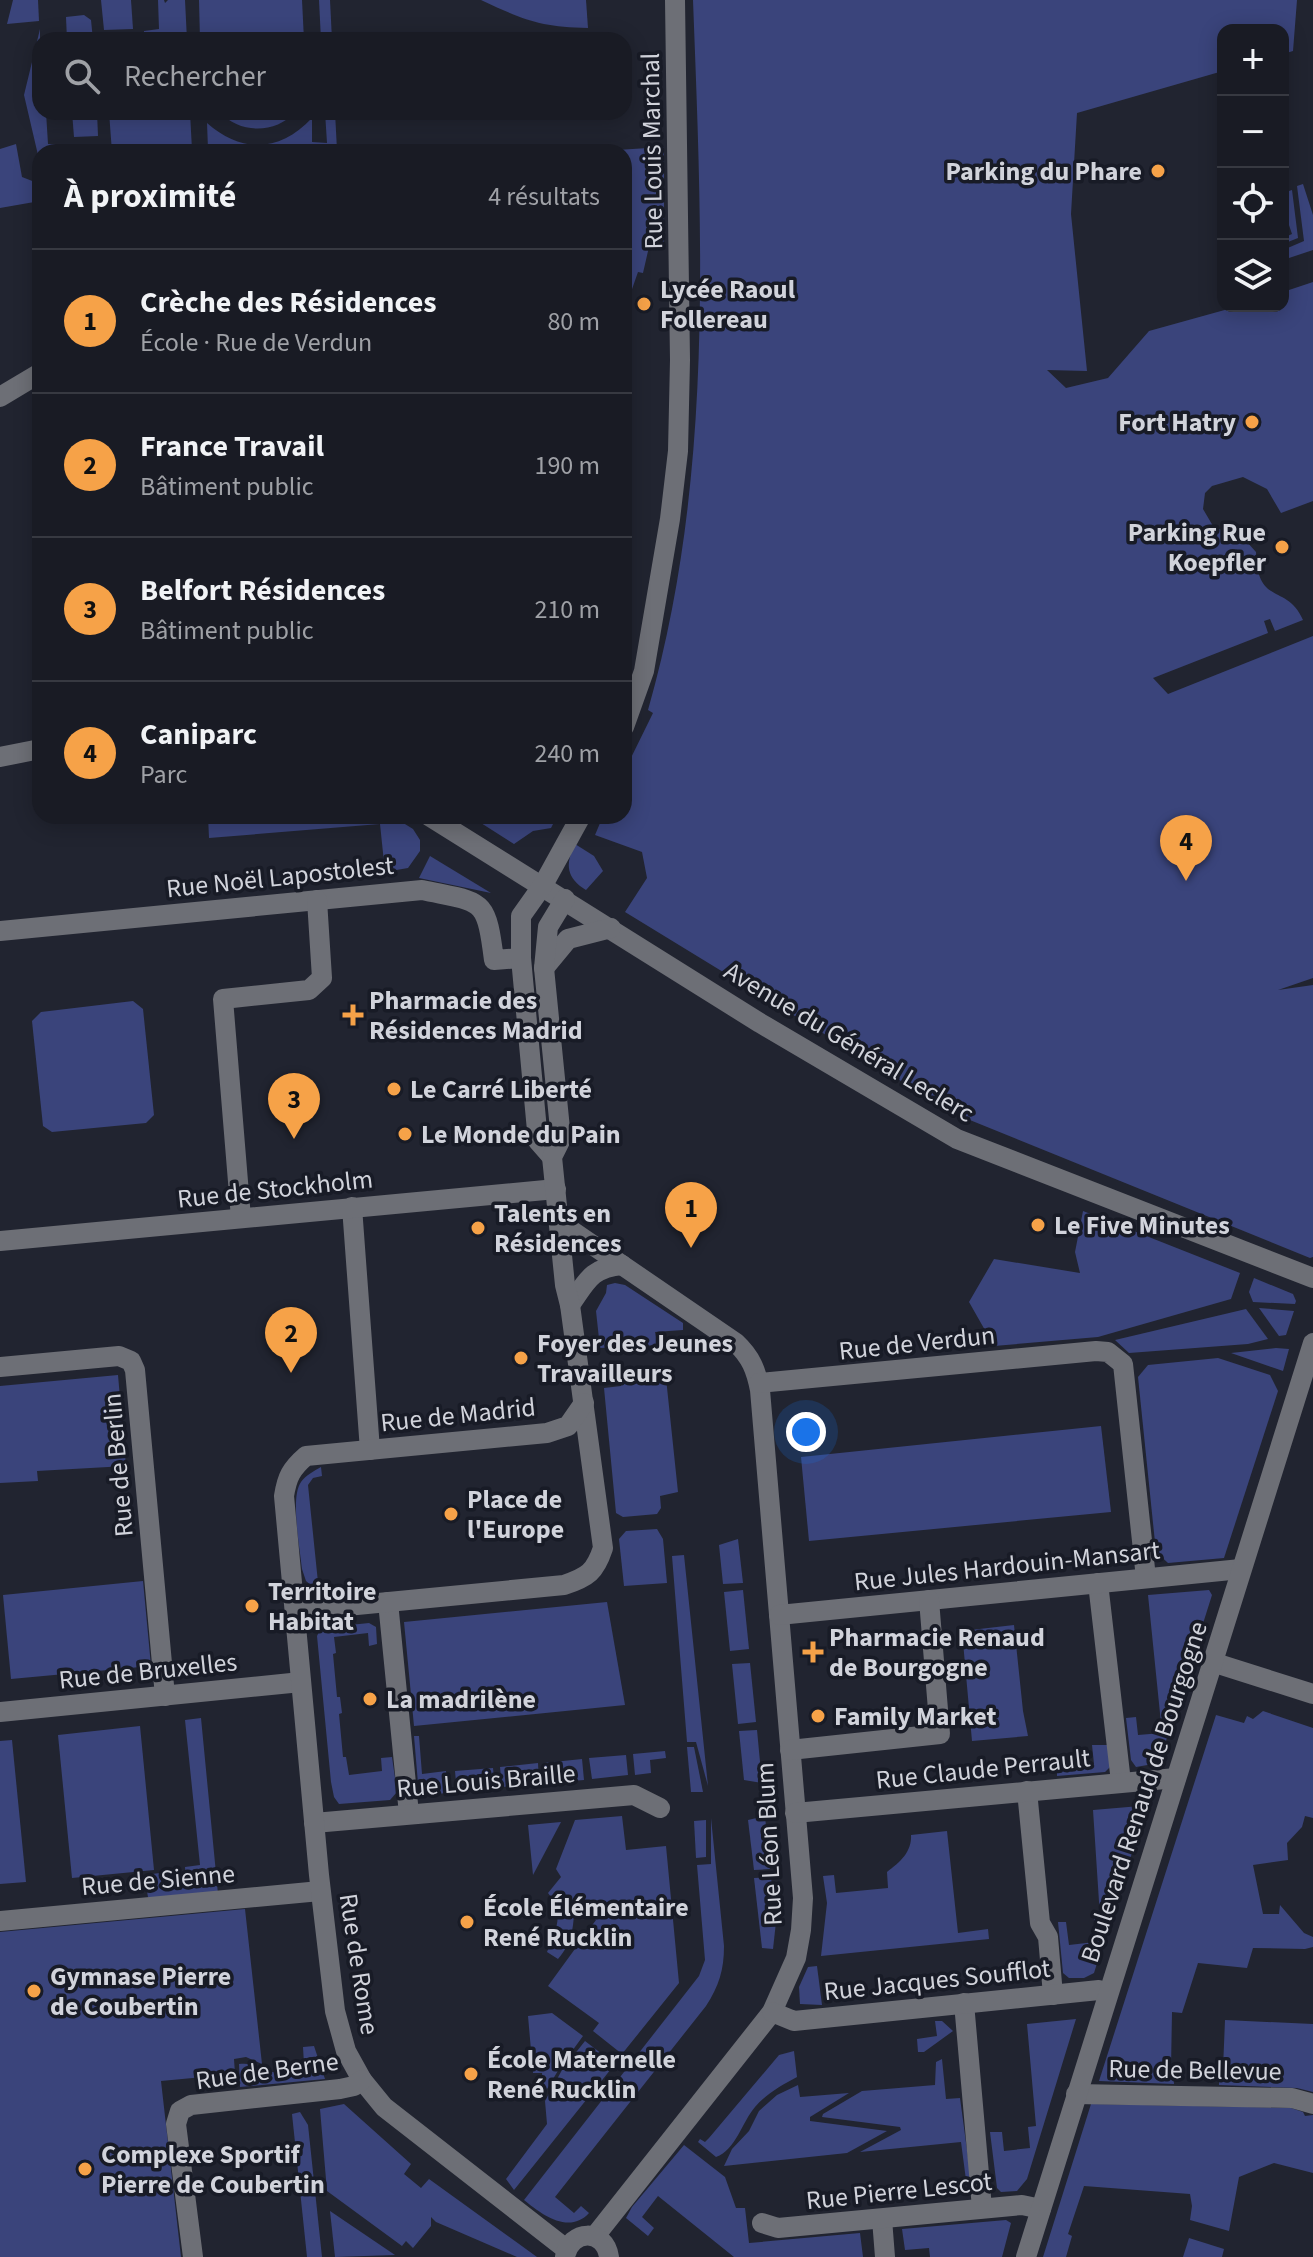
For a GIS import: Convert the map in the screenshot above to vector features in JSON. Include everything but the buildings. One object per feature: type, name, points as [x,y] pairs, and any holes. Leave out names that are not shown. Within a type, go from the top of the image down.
[{"type":"street","name":"Rue Louis Marchal","points":[[632,705],[644,671],[670,519],[678,451],[680,360],[675,0]]},
{"type":"street","points":[[0,397],[32,378]]},
{"type":"street","points":[[0,757],[32,751]]},
{"type":"street","name":"Avenue du Général Leclerc","points":[[442,824],[760,1023],[957,1139],[1313,1278]]},
{"type":"street","points":[[552,1157],[538,1141],[521,958],[521,916],[543,885],[577,824]]},
{"type":"street","name":"Rue Noël Lapostolest","points":[[0,931],[422,890],[472,900],[490,922],[494,960],[521,958]]},
{"type":"street","points":[[295,1611],[564,1585],[582,1579],[597,1567],[603,1548],[565,1285],[552,1157],[561,1139],[544,968],[548,927],[565,899]]},
{"type":"street","points":[[241,1218],[223,999],[309,990],[317,984],[322,978],[317,900]]},
{"type":"street","points":[[544,968],[568,939],[611,928]]},
{"type":"street","name":"Rue de Stockholm","points":[[0,1241],[556,1189]]},
{"type":"street","points":[[301,1682],[284,1496],[286,1480],[291,1468],[306,1456],[370,1450],[352,1207]]},
{"type":"street","points":[[559,1222],[736,1343],[747,1353],[759,1383]]},
{"type":"street","points":[[570,1305],[593,1272],[622,1265]]},
{"type":"street","name":"Boulevard Renaud de Bourgogne","points":[[1026,2257],[1313,1343]]},
{"type":"street","name":"Rue de Verdun","points":[[759,1383],[1108,1352],[1123,1364],[1146,1578]]},
{"type":"street","name":"Rue de Berlin","points":[[0,1367],[119,1356],[131,1361],[137,1386],[165,1696]]},
{"type":"street","name":"Rue Léon Blum","points":[[595,2236],[772,2012],[790,1977],[801,1930],[803,1898],[759,1383]]},
{"type":"street","name":"Rue de Madrid","points":[[370,1450],[547,1433],[568,1426],[584,1403]]},
{"type":"street","points":[[547,1433],[567,1437],[582,1447],[592,1464]]},
{"type":"street","name":"Rue Jules Hardouin-Mansart","points":[[779,1615],[1241,1569]]},
{"type":"street","points":[[1098,1583],[1121,1782]]},
{"type":"street","points":[[790,1750],[940,1734],[929,1600]]},
{"type":"street","points":[[388,1602],[409,1814]]},
{"type":"street","points":[[1212,1662],[1313,1694]]},
{"type":"street","name":"Rue de Bruxelles","points":[[0,1712],[301,1682]]},
{"type":"street","name":"Rue de Rome","points":[[301,1682],[320,1891],[335,2011],[346,2051],[362,2080],[384,2107],[566,2253]]},
{"type":"street","name":"Rue Claude Perrault","points":[[795,1813],[1176,1778]]},
{"type":"street","points":[[1027,1791],[1040,1923],[1048,1937],[1053,1995]]},
{"type":"street","name":"Rue Louis Braille","points":[[314,1823],[634,1795],[660,1808]]},
{"type":"street","name":"Rue de Sienne","points":[[0,1921],[320,1891]]},
{"type":"street","name":"Rue Jacques Soufflot","points":[[772,2012],[794,2021],[1099,1990],[1107,1995]]},
{"type":"street","points":[[964,2003],[982,2208]]},
{"type":"street","name":"Rue de Berne","points":[[193,2257],[176,2124],[180,2111],[191,2105],[340,2089],[354,2086],[362,2080]]},
{"type":"street","name":"Rue de Bellevue","points":[[1076,2094],[1292,2098],[1313,2104]]},
{"type":"street","name":"Rue Pierre Lescot","points":[[762,2223],[778,2228],[982,2208],[1032,2205],[1041,2209]]},
{"type":"street","points":[[882,2219],[885,2257]]},
{"type":"street","points":[[566,2253],[570,2243],[581,2236],[595,2236],[606,2244],[609,2257]]},
{"type":"shaded area","points":[[13,0],[38,0],[39,21],[7,24]]},
{"type":"shaded area","points":[[101,0],[131,0],[133,29],[104,30]]},
{"type":"shaded area","points":[[158,0],[165,3],[168,0],[185,0],[187,32],[144,32],[159,29]]},
{"type":"shaded area","points":[[199,0],[302,0],[304,32],[200,32]]},
{"type":"shaded area","points":[[319,0],[330,0],[332,32],[321,32]]},
{"type":"shaded area","points":[[481,0],[586,0],[588,28],[533,21]]},
{"type":"shaded area","points":[[693,0],[1297,0],[1293,51],[1289,52],[1289,24],[1217,24],[1217,73],[1077,113],[1071,214],[1087,371],[1047,370],[1066,388],[1108,378],[1149,331],[1217,312],[1289,312],[1289,290],[1313,282],[1313,501],[1281,513],[1267,489],[1243,477],[1212,486],[1205,493],[1203,509],[1213,526],[1246,541],[1256,552],[1262,581],[1267,588],[1289,602],[1303,620],[1275,631],[1270,619],[1264,621],[1268,633],[1153,678],[1168,694],[1313,636],[1313,978],[1278,990],[1313,985],[1313,1257],[955,1114],[625,912],[647,878],[642,852],[595,835],[600,824],[632,824],[632,756],[653,713],[648,710],[669,623],[684,535],[694,447],[700,268]]},
{"type":"shaded area","points":[[84,15],[91,20],[92,32],[67,32],[66,17]]},
{"type":"shaded area","points":[[32,62],[32,120],[46,120],[48,144],[35,144],[24,95]]},
{"type":"shaded area","points":[[73,120],[97,120],[98,136],[74,137]]},
{"type":"shaded area","points":[[110,120],[190,120],[192,144],[111,144]]},
{"type":"shaded area","points":[[230,120],[285,120],[258,128]]},
{"type":"shaded area","points":[[310,120],[312,142],[327,143],[326,120],[335,120],[337,144],[268,144],[287,137]]},
{"type":"shaded area","points":[[207,123],[220,133],[247,144],[208,144]]},
{"type":"shaded area","points":[[16,144],[22,177],[32,181],[32,202],[0,208],[0,149]]},
{"type":"shaded area","points":[[664,147],[664,242],[651,238],[643,273],[638,272],[632,289],[632,149]]},
{"type":"shaded area","points":[[1303,184],[1313,215],[1313,250],[1289,258],[1289,247],[1304,241],[1297,186]]},
{"type":"shaded area","points":[[1292,190],[1298,238],[1289,242],[1292,234],[1289,191]]},
{"type":"shaded area","points":[[208,824],[380,824],[209,838]]},
{"type":"shaded area","points":[[380,824],[405,824],[413,829],[420,840],[420,851],[408,868],[385,872]]},
{"type":"shaded area","points":[[483,824],[553,824],[551,828],[533,831],[514,844]]},
{"type":"shaded area","points":[[575,844],[594,856],[603,871],[586,890],[574,881],[569,870]]},
{"type":"shaded area","points":[[430,856],[491,893],[419,878]]},
{"type":"shaded area","points":[[133,1001],[143,1009],[154,1115],[146,1123],[52,1132],[43,1126],[32,1021],[41,1012]]},
{"type":"shaded area","points":[[1083,1211],[1240,1273],[1231,1299],[1098,1337],[994,1346],[969,1302],[994,1259],[1080,1273],[1075,1252]]},
{"type":"shaded area","points":[[1254,1278],[1293,1294],[1295,1304],[1253,1302],[1249,1292]]},
{"type":"shaded area","points":[[607,1285],[625,1285],[683,1323],[683,1330],[655,1332],[658,1345],[600,1348],[596,1311]]},
{"type":"shaded area","points":[[1259,1308],[1294,1311],[1286,1335],[1279,1336]]},
{"type":"shaded area","points":[[1246,1309],[1268,1339],[1248,1344],[1129,1353],[1115,1340]]},
{"type":"shaded area","points":[[1289,1349],[1283,1371],[1231,1353]]},
{"type":"shaded area","points":[[1218,1358],[1270,1375],[1278,1391],[1224,1558],[1168,1563],[1156,1552],[1138,1377],[1148,1365]]},
{"type":"shaded area","points":[[118,1375],[126,1466],[37,1471],[38,1481],[0,1483],[0,1386]]},
{"type":"shaded area","points":[[666,1378],[678,1492],[660,1496],[661,1508],[657,1514],[623,1517],[616,1513],[604,1388]]},
{"type":"shaded area","points":[[1101,1426],[1111,1512],[809,1541],[801,1457]]},
{"type":"shaded area","points":[[321,1467],[322,1476],[313,1478],[308,1485],[319,1592],[306,1581],[302,1569],[296,1499],[301,1482]]},
{"type":"shaded area","points":[[657,1529],[663,1539],[667,1583],[624,1586],[619,1539],[626,1531]]},
{"type":"shaded area","points":[[738,1539],[743,1583],[723,1584],[719,1545]]},
{"type":"shaded area","points":[[684,1555],[708,1786],[696,1742],[687,1742],[672,1556]]},
{"type":"shaded area","points":[[143,1581],[151,1666],[11,1679],[3,1595]]},
{"type":"shaded area","points":[[743,1590],[749,1649],[730,1651],[724,1592]]},
{"type":"shaded area","points":[[1209,1590],[1212,1595],[1159,1763],[1136,1767],[1131,1760],[1126,1718],[1136,1717],[1138,1735],[1162,1733],[1148,1595]]},
{"type":"shaded area","points":[[607,1602],[625,1705],[414,1726],[404,1622]]},
{"type":"shaded area","points":[[369,1623],[376,1627],[377,1644],[369,1646],[368,1633],[334,1637],[343,1757],[346,1757],[349,1775],[382,1771],[381,1758],[392,1757],[397,1792],[390,1800],[339,1804],[331,1782],[317,1636],[321,1628]]},
{"type":"shaded area","points":[[1014,1625],[1028,1736],[972,1741],[962,1631]]},
{"type":"shaded area","points":[[750,1663],[756,1722],[738,1724],[732,1664]]},
{"type":"shaded area","points":[[1263,1711],[1313,1728],[1313,1818],[1305,1816],[1302,1827],[1287,1843],[1288,1860],[1253,1865],[1263,1914],[1279,1914],[1280,1905],[1304,1933],[1313,1937],[1313,1947],[1253,1948],[1247,1968],[1198,1963],[1182,2013],[1172,2012],[1171,2068],[1174,2084],[1099,2081],[1216,1715],[1244,1723],[1247,1716],[1253,1719]]},
{"type":"shaded area","points":[[201,1718],[218,1894],[153,1900],[148,1897],[144,1875],[160,1873],[162,1886],[186,1883],[185,1867],[200,1865],[185,1720]]},
{"type":"shaded area","points":[[140,1726],[154,1870],[72,1878],[58,1735]]},
{"type":"shaded area","points":[[757,1730],[762,1783],[744,1780],[739,1731]]},
{"type":"shaded area","points":[[414,1736],[419,1736],[422,1774],[446,1771],[448,1793],[419,1795]]},
{"type":"shaded area","points":[[12,1740],[26,1882],[0,1884],[0,1741]]},
{"type":"shaded area","points":[[1092,1745],[1110,1745],[1110,1767],[1105,1772],[1057,1776],[1057,1771],[1094,1764]]},
{"type":"shaded area","points":[[687,1747],[694,1747],[703,1792],[691,1792]]},
{"type":"shaded area","points":[[665,1751],[666,1758],[650,1760],[651,1773],[635,1775],[633,1754]]},
{"type":"shaded area","points":[[626,1755],[628,1775],[592,1779],[589,1758]]},
{"type":"shaded area","points":[[582,1759],[584,1780],[547,1783],[544,1763]]},
{"type":"shaded area","points":[[538,1763],[539,1784],[502,1787],[500,1767]]},
{"type":"shaded area","points":[[493,1768],[495,1788],[457,1792],[455,1771]]},
{"type":"shaded area","points":[[1145,1794],[1150,1796],[1094,1973],[1084,1978],[1069,1978],[1063,1973],[1058,1922],[1066,1922],[1069,1945],[1095,1942],[1094,1918],[1100,1917],[1093,1810],[1140,1806]]},
{"type":"shaded area","points":[[622,1816],[626,1850],[666,1846],[679,1983],[622,2054],[593,2031],[599,2023],[548,1986],[596,1920],[574,1906],[573,1928],[566,1947],[558,1959],[547,1952],[558,1915],[548,1893],[561,1877],[556,1869],[575,1820]]},
{"type":"shaded area","points":[[765,1816],[770,1869],[754,1870],[748,1820]]},
{"type":"shaded area","points":[[711,1818],[724,1946],[717,1985],[706,2006],[555,2197],[574,2213],[581,2206],[589,2213],[573,2222],[555,2220],[524,2200],[699,1976],[705,1960],[697,1865],[711,1864]]},
{"type":"shaded area","points":[[706,1820],[706,1857],[696,1858],[694,1821]]},
{"type":"shaded area","points":[[561,1822],[533,1875],[528,1825]]},
{"type":"shaded area","points":[[947,1831],[958,1933],[988,1929],[989,1939],[821,1956],[827,1903],[823,1876],[834,1875],[836,1893],[888,1888],[887,1872],[907,1852],[911,1835]]},
{"type":"shaded area","points":[[771,1877],[776,1922],[773,1949],[762,1948],[754,1878]]},
{"type":"shaded area","name":"Complexe Sportif Pierre de Coubertin","points":[[245,1909],[262,2064],[246,2057],[234,2059],[235,2074],[161,2081],[181,2257],[0,2257],[0,1932]]},
{"type":"shaded area","points":[[817,1966],[822,2005],[800,2004],[799,1987],[808,1967]]},
{"type":"shaded area","points":[[552,2013],[583,2036],[544,2094],[542,2073],[533,2073],[528,2016]]},
{"type":"shaded area","points":[[1076,2019],[1027,2179],[1017,2191],[1001,2192],[997,2188],[990,2132],[1002,2132],[1004,2151],[1030,2148],[1028,2127],[1036,2126],[1027,2024]]},
{"type":"shaded area","points":[[1225,2020],[1313,2024],[1313,2092],[1297,2088],[1219,2085],[1219,2070],[1223,2069]]},
{"type":"shaded area","points":[[935,2021],[942,2021],[953,2031],[924,2052],[918,2052],[917,2039],[937,2036]]},
{"type":"shaded area","points":[[585,2041],[615,2064],[514,2190],[506,2179],[547,2124],[545,2101],[562,2070]]},
{"type":"shaded area","points":[[314,2046],[325,2079],[240,2087],[239,2064],[273,2072],[291,2070],[304,2064],[303,2047]]},
{"type":"shaded area","points":[[794,2051],[797,2077],[759,2102],[729,2148],[716,2157],[698,2142],[709,2138],[779,2055]]},
{"type":"shaded area","points":[[942,2059],[946,2099],[960,2098],[971,2180],[966,2180],[961,2142],[860,2152],[901,2130],[900,2127],[822,2117],[862,2091],[935,2085],[936,2062]]},
{"type":"shaded area","points":[[798,2085],[800,2097],[849,2093],[810,2117],[810,2121],[887,2131],[847,2153],[724,2166],[759,2111],[777,2095]]},
{"type":"shaded area","points":[[344,2104],[411,2164],[404,2174],[421,2188],[429,2179],[537,2257],[517,2257],[436,2222],[431,2217],[431,2226],[413,2248],[406,2241],[402,2246],[327,2191],[320,2109]]},
{"type":"shaded area","points":[[1091,2104],[1291,2108],[1303,2112],[1305,2116],[1313,2115],[1313,2173],[1274,2163],[1239,2177],[1229,2231],[1190,2220],[1190,2194],[1084,2186],[1068,2234],[1072,2236],[1066,2257],[1043,2257]]},
{"type":"shaded area","points":[[300,2112],[308,2125],[322,2257],[307,2257],[292,2114]]},
{"type":"shaded area","points":[[684,2145],[725,2177],[736,2208],[745,2208],[749,2243],[860,2233],[863,2257],[734,2257],[658,2196],[642,2217],[654,2228],[648,2236],[626,2218]]},
{"type":"shaded area","points":[[330,2211],[395,2255],[335,2257]]},
{"type":"shaded area","points":[[1006,2220],[1011,2223],[1002,2257],[930,2257],[929,2248],[905,2250],[902,2229]]},
{"type":"shaded area","points":[[1189,2238],[1224,2249],[1222,2257],[1183,2257]]},
{"type":"place","name":"Parking du Phare","points":[[1158,171]]},
{"type":"place","name":"Lycée Raoul Follereau","points":[[644,304]]},
{"type":"place","name":"Fort Hatry","points":[[1252,422]]},
{"type":"place","name":"Parking Rue Koepfler","points":[[1282,547]]},
{"type":"place","name":"Caniparc","points":[[1186,881]]},
{"type":"place","name":"Pharmacie des Résidences Madrid","points":[[353,1015]]},
{"type":"place","name":"Le Carré Liberté","points":[[394,1089]]},
{"type":"place","name":"Le Monde du Pain","points":[[405,1134]]},
{"type":"place","name":"Belfort Résidences","points":[[294,1139]]},
{"type":"place","name":"Le Five Minutes","points":[[1038,1225]]},
{"type":"place","name":"Talents en Résidences","points":[[478,1228]]},
{"type":"place","name":"Crèche des Résidences","points":[[691,1248]]},
{"type":"place","name":"Foyer des Jeunes Travailleurs","points":[[521,1358]]},
{"type":"place","name":"France Travail","points":[[291,1373]]},
{"type":"place","name":"Place de l'Europe","points":[[451,1514]]},
{"type":"place","name":"Territoire Habitat","points":[[252,1606]]},
{"type":"place","name":"Pharmacie Renaud de Bourgogne","points":[[813,1652]]},
{"type":"place","name":"La madrilène","points":[[370,1699]]},
{"type":"place","name":"Family Market","points":[[818,1716]]},
{"type":"place","name":"École Élémentaire René Rucklin","points":[[467,1922]]},
{"type":"place","name":"Gymnase Pierre de Coubertin","points":[[34,1991]]},
{"type":"place","name":"École Maternelle René Rucklin","points":[[471,2074]]},
{"type":"place","name":"Complexe Sportif Pierre de Coubertin","points":[[85,2169]]}]
